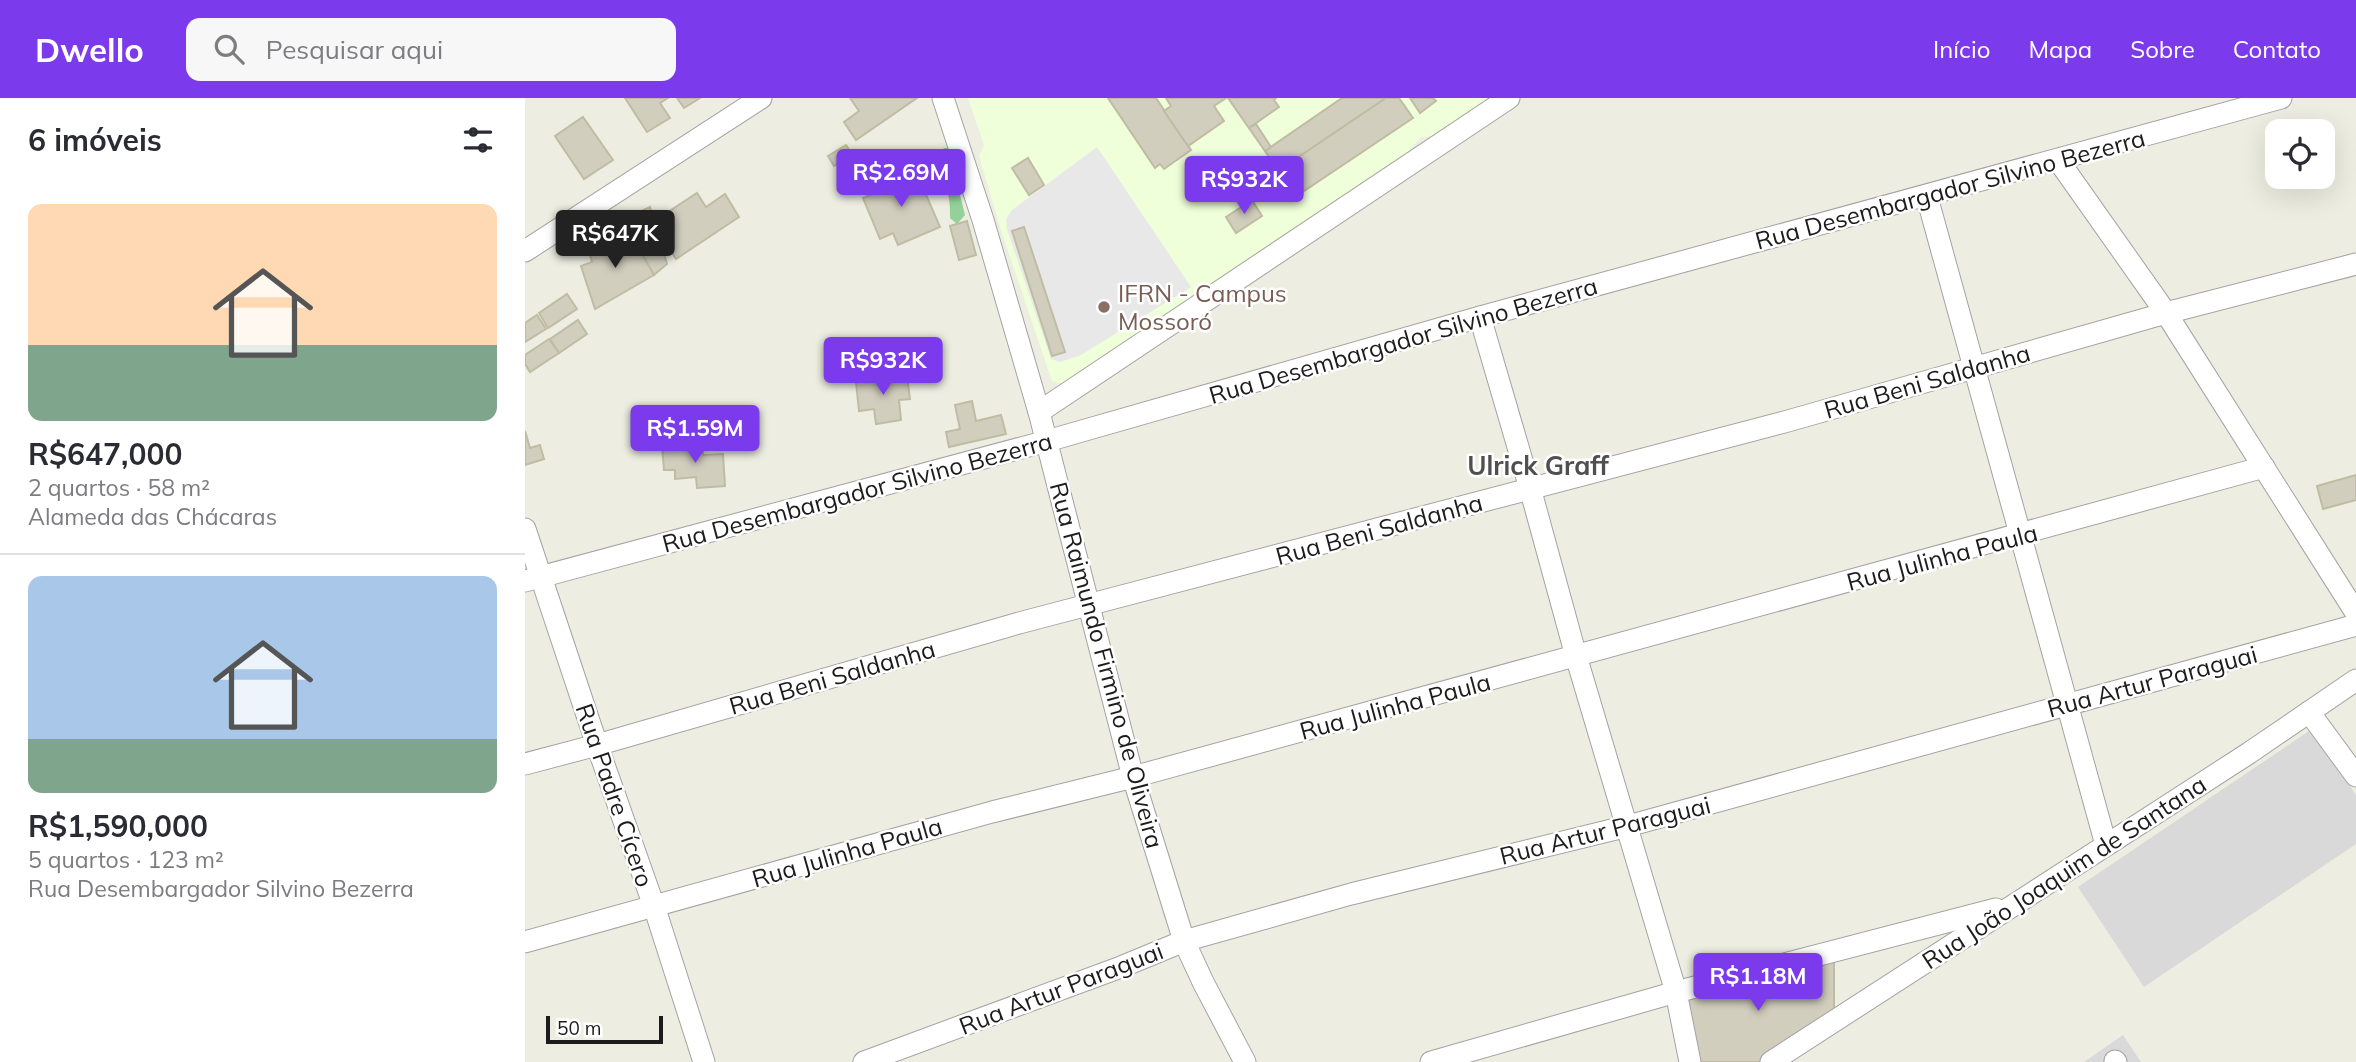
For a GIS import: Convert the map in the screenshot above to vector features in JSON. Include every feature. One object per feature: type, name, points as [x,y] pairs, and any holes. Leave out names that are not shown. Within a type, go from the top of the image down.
[{"type":"street","points":[[525,251],[761,98]]},
{"type":"street","name":"Rua Raimundo Firmino de Oliveira","points":[[943,98],[983,220],[1039,412],[1133,777],[1185,940],[1238,1060]]},
{"type":"street","points":[[1039,412],[1509,98]]},
{"type":"street","name":"Rua Desembargador Silvino Bezerra","points":[[533,579],[1047,441],[1480,317],[1927,197],[2242,103],[2281,98]]},
{"type":"street","points":[[2058,160],[2166,313],[2356,613]]},
{"type":"street","points":[[1927,197],[2106,845]]},
{"type":"street","name":"Rua Beni Saldanha","points":[[525,764],[1019,623],[1788,421],[2166,313],[2356,264]]},
{"type":"street","points":[[1480,317],[1576,656],[1676,992],[1690,1062]]},
{"type":"street","name":"Rua Julinha Paula","points":[[525,942],[992,812],[1133,777],[2264,467]]},
{"type":"street","name":"Rua Padre Cícero","points":[[525,529],[533,579],[597,745],[654,906],[704,1062]]},
{"type":"street","name":"Rua Artur Paraguai","points":[[864,1062],[1121,968],[1185,940],[1351,894],[1628,826],[2356,625]]},
{"type":"street","name":"Rua João Joaquim de Santana","points":[[1782,1059],[2356,680]]},
{"type":"street","points":[[2309,712],[2356,776]]},
{"type":"street","points":[[1431,1062],[1676,992],[2015,904]]},
{"type":"shaded area","name":"IFRN - Campus Mossoró","points":[[968,98],[1496,98],[1440,136],[1421,137],[1398,163],[1063,384],[1052,381],[1002,233],[979,156],[984,145]]},
{"type":"shaded area","points":[[1097,147],[1191,287],[1081,355],[1060,362],[1051,359],[1007,229],[1006,219],[1012,210]]},
{"type":"shaded area","points":[[2312,729],[2356,795],[2356,844],[2144,987],[2078,887]]},
{"type":"shaded area","points":[[2123,1035],[2141,1062],[2084,1062]]},
{"type":"green space","points":[[944,148],[948,148],[965,215],[957,224],[950,218],[948,194],[936,157]]},
{"type":"building","points":[[625,98],[668,98],[660,103],[670,118],[647,132]]},
{"type":"building","points":[[677,98],[700,98],[684,108]]},
{"type":"building","points":[[850,98],[917,98],[856,140],[844,122],[859,111]]},
{"type":"building","points":[[1108,98],[1156,98],[1191,150],[1164,169],[1160,164],[1155,168]]},
{"type":"building","points":[[1166,98],[1226,98],[1214,106],[1224,121],[1188,146],[1164,111],[1171,106]]},
{"type":"building","points":[[1228,98],[1276,98],[1274,100],[1279,107],[1249,128]]},
{"type":"building","points":[[1342,98],[1386,98],[1278,171],[1265,151]]},
{"type":"building","points":[[1386,98],[1399,98],[1413,118],[1289,201],[1272,175]]},
{"type":"building","points":[[1410,98],[1433,98],[1436,101],[1420,113]]},
{"type":"building","points":[[583,117],[613,160],[584,179],[555,136]]},
{"type":"building","points":[[1256,124],[1271,147],[1265,151],[1249,128]]},
{"type":"building","points":[[846,145],[859,165],[847,172],[841,162],[834,166],[828,156]]},
{"type":"building","points":[[1028,158],[1044,185],[1029,195],[1012,168]]},
{"type":"building","points":[[899,169],[907,189],[921,183],[940,227],[898,245],[893,233],[880,239],[863,198],[882,190],[876,178]]},
{"type":"building","points":[[697,193],[706,207],[725,194],[739,217],[676,259],[661,236],[674,227],[665,214]]},
{"type":"building","points":[[1252,200],[1262,216],[1236,233],[1226,217]]},
{"type":"building","points":[[650,207],[667,264],[654,275],[623,220]]},
{"type":"building","points":[[967,221],[976,255],[959,260],[950,226]]},
{"type":"building","points":[[1024,227],[1065,352],[1052,356],[1012,231]]},
{"type":"building","points":[[629,232],[654,275],[595,309],[581,266],[592,262],[590,255]]},
{"type":"building","points":[[567,294],[577,309],[548,328],[539,313]]},
{"type":"building","points":[[537,315],[546,329],[525,342],[525,323]]},
{"type":"building","points":[[578,320],[587,334],[559,353],[550,339]]},
{"type":"building","points":[[549,339],[559,353],[530,372],[525,364],[525,355]]},
{"type":"building","points":[[882,356],[885,367],[856,375],[854,363]]},
{"type":"building","points":[[907,376],[910,399],[899,400],[901,420],[876,424],[874,409],[859,411],[856,382]]},
{"type":"building","points":[[972,401],[976,421],[1001,415],[1006,434],[949,447],[946,432],[960,429],[955,405]]},
{"type":"building","points":[[525,431],[530,448],[540,445],[544,459],[525,465]]},
{"type":"building","points":[[702,443],[703,455],[723,454],[725,486],[697,488],[696,477],[675,479],[675,470],[664,470],[662,446]]},
{"type":"building","points":[[2356,475],[2356,500],[2323,509],[2317,486]]},
{"type":"building","points":[[1834,956],[1834,1014],[1762,1062],[1693,1062],[1679,994]]},
{"type":"place","name":"IFRN - Campus Mossoró","points":[[1104,307]]},
{"type":"district","name":"Ulrick Graff","points":[[1538,465]]}]
